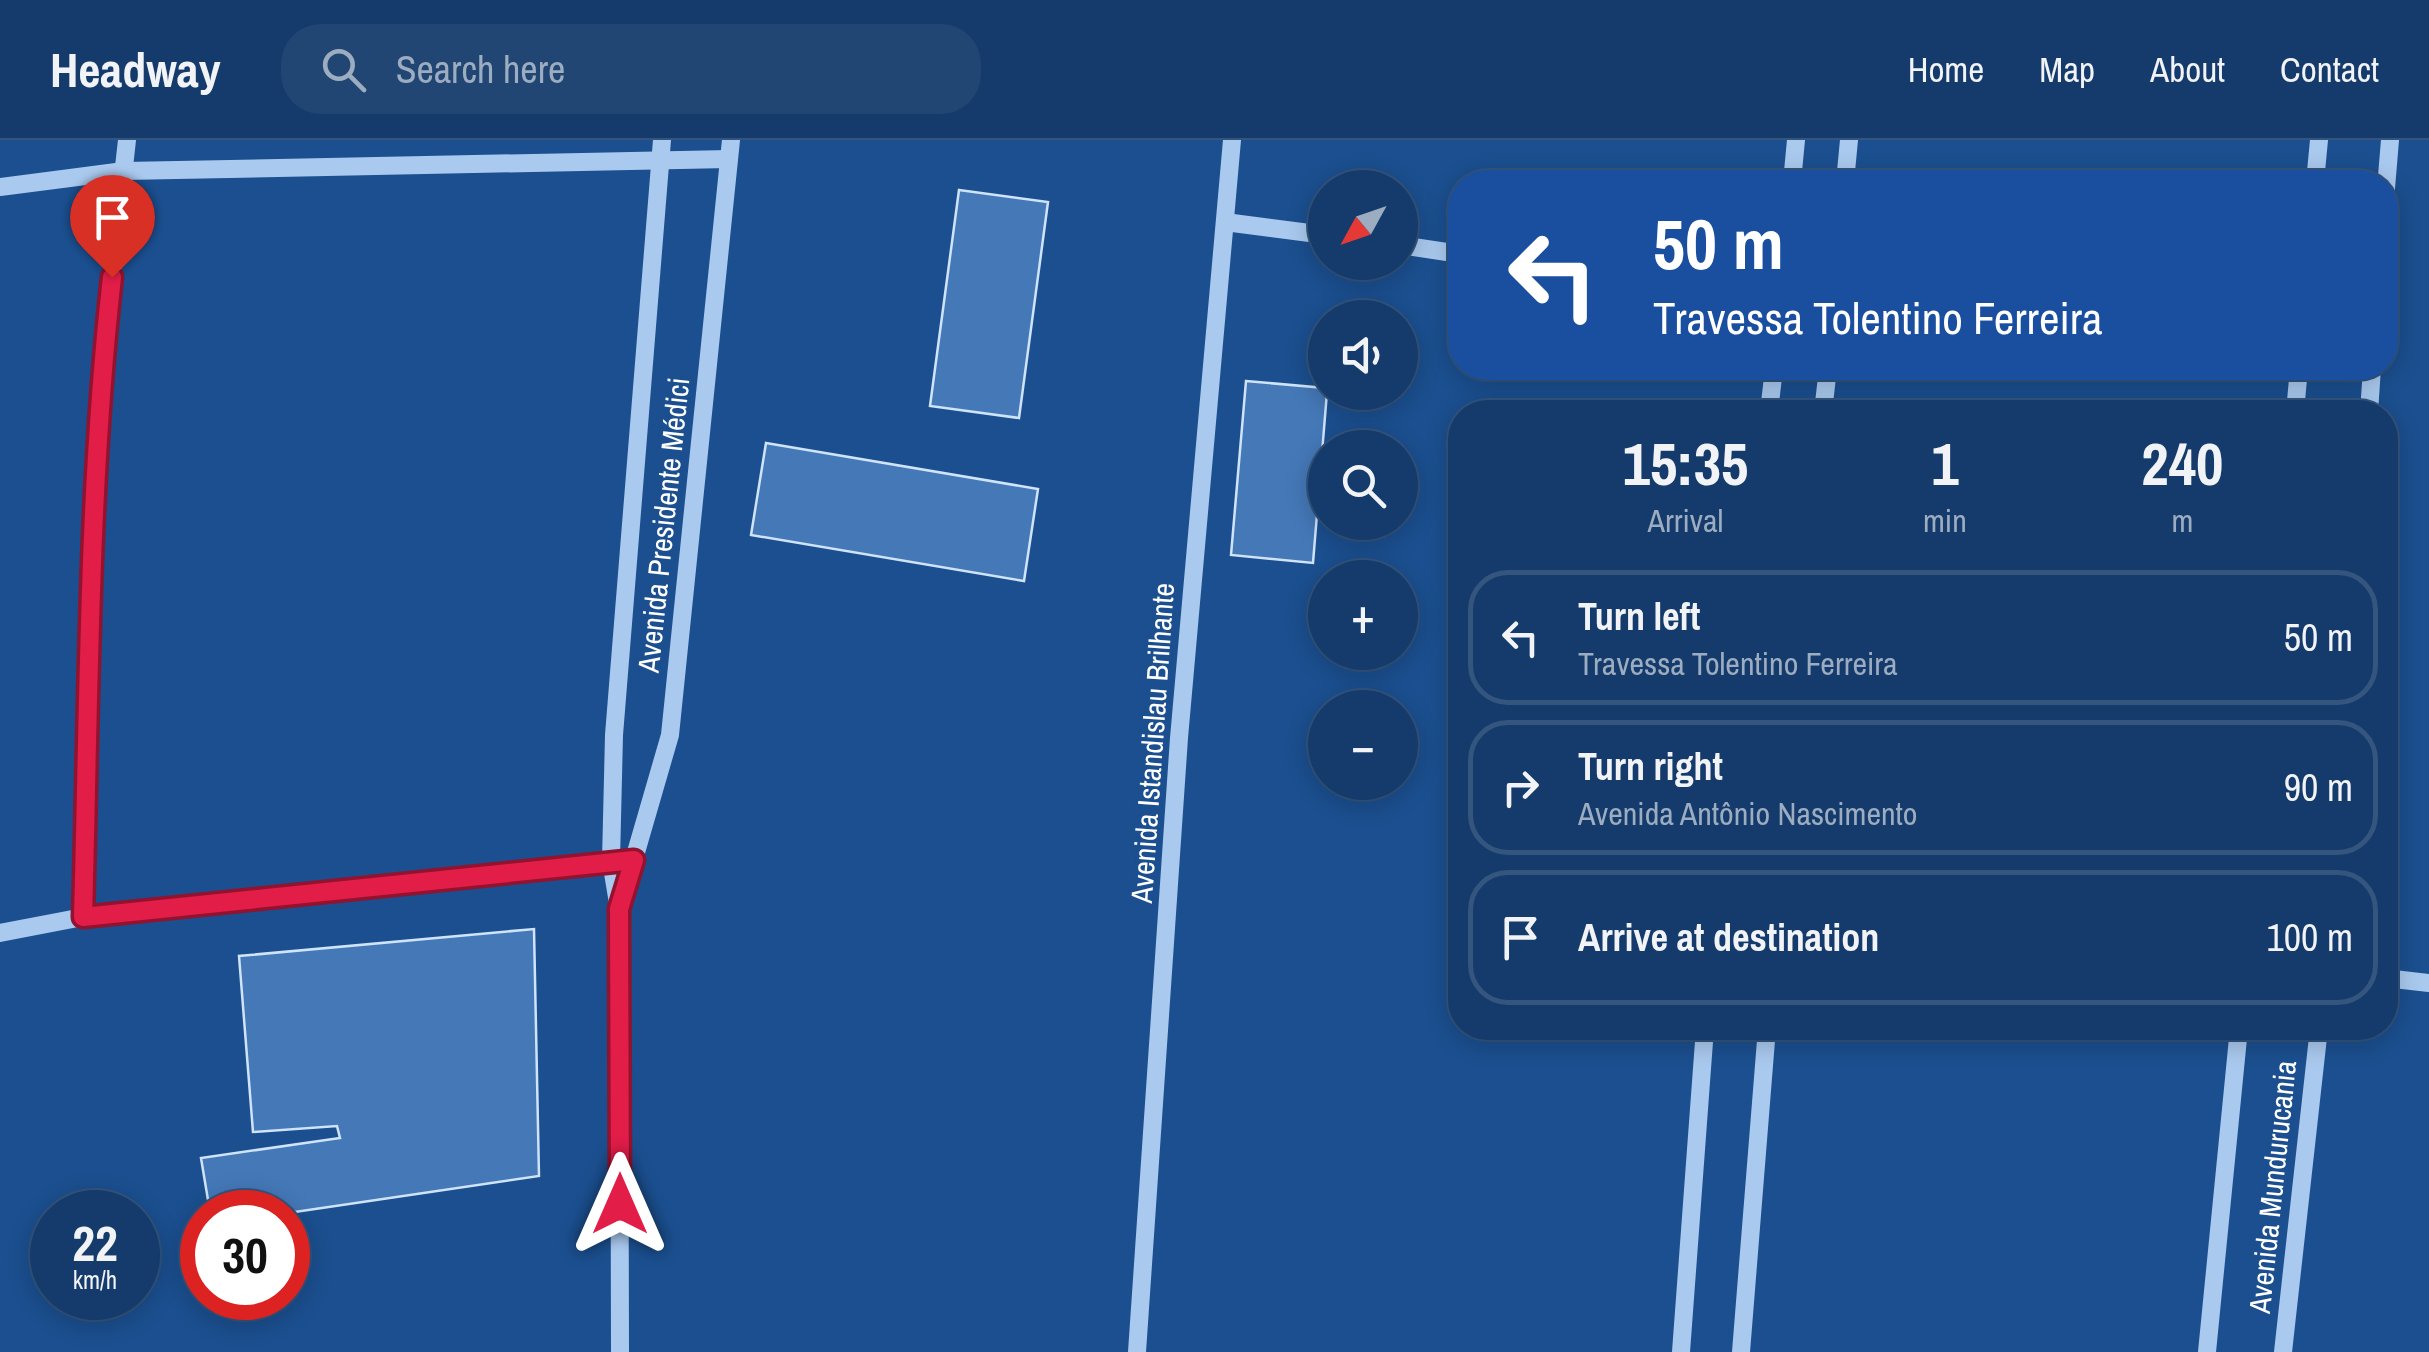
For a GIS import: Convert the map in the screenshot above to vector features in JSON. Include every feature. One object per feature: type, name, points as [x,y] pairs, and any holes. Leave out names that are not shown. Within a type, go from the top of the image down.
[{"type":"street","points":[[83,917],[92,556],[104,348],[127,140]]},
{"type":"street","name":"Avenida Istandislau Brilhante","points":[[1137,1352],[1178,738],[1232,140]]},
{"type":"street","points":[[1793,170],[1796,140]]},
{"type":"street","points":[[1846,170],[1849,140]]},
{"type":"street","points":[[2317,170],[2319,140]]},
{"type":"street","points":[[2388,170],[2390,140]]},
{"type":"street","name":"Avenida Presidente Médici","points":[[620,1352],[619,909],[611,862],[614,735],[661,149]]},
{"type":"street","points":[[0,187],[124,171],[730,149]]},
{"type":"street","name":"Avenida Presidente Médici","points":[[619,909],[670,734],[730,149]]},
{"type":"street","points":[[1225,222],[1308,233]]},
{"type":"street","points":[[1418,248],[1448,252]]},
{"type":"street","points":[[0,933],[83,917],[634,860]]},
{"type":"street","points":[[2398,980],[2429,984]]},
{"type":"street","points":[[1680,1352],[1704,1040]]},
{"type":"street","points":[[1741,1352],[1765,1040]]},
{"type":"street","name":"Avenida Mundurucania","points":[[2207,1352],[2238,1040]]},
{"type":"street","name":"Avenida Mundurucania","points":[[2282,1352],[2318,1040]]},
{"type":"building","points":[[959,190],[1048,202],[1019,418],[930,406]]},
{"type":"building","points":[[1246,381],[1308,386],[1308,410],[1326,410],[1324,430],[1308,430],[1308,540],[1315,540],[1313,560],[1231,555]]},
{"type":"building","points":[[766,443],[1038,489],[1024,581],[751,535]]},
{"type":"building","points":[[534,929],[539,1176],[310,1210],[310,1190],[206,1190],[201,1158],[340,1138],[337,1126],[253,1132],[239,956]]},
{"type":"route","points":[[112,277],[92,556],[83,917],[634,860],[619,909],[620,1204]]}]
